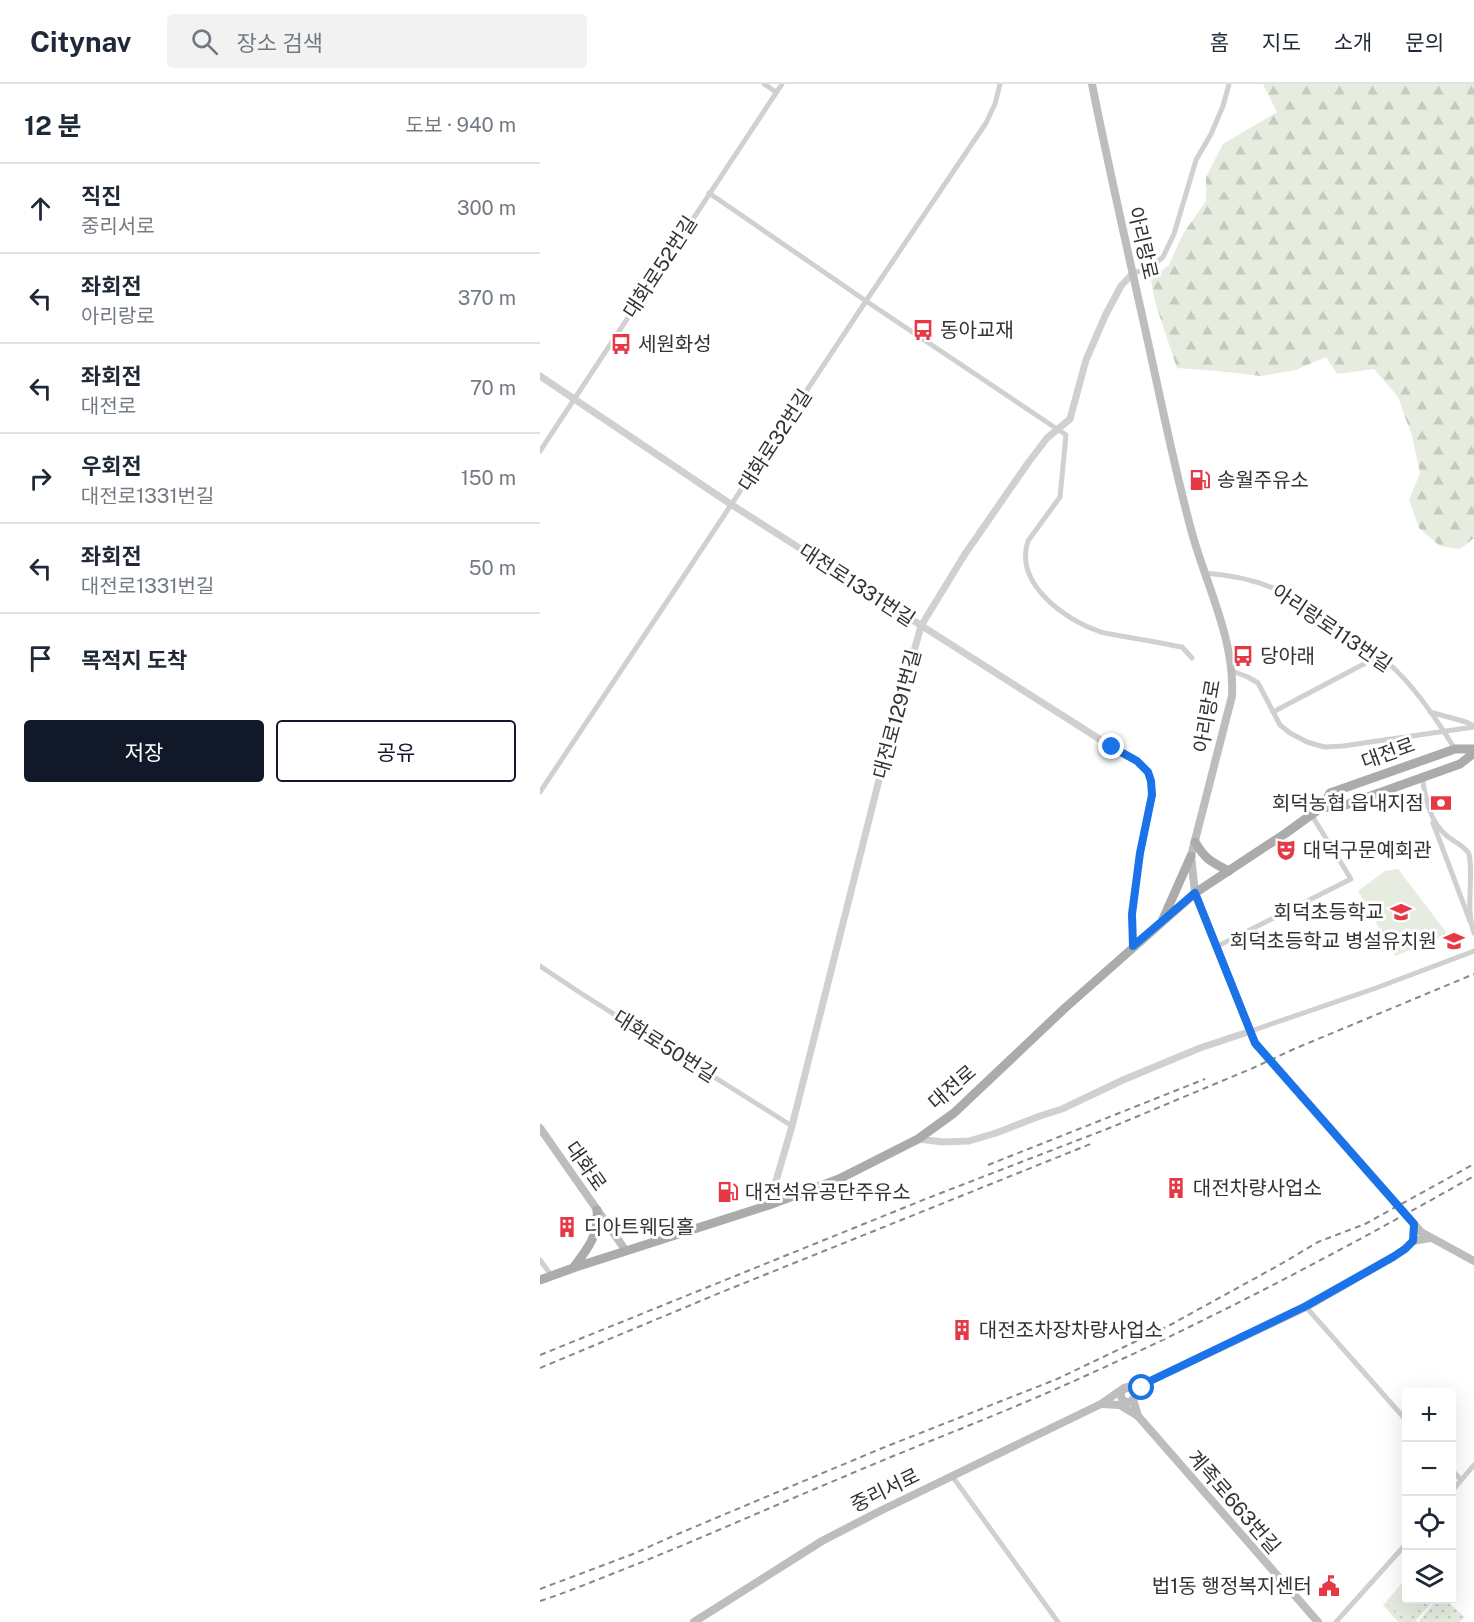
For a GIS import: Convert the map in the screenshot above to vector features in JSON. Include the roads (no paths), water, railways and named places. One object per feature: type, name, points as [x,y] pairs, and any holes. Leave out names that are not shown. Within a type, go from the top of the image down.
[{"type":"main road","name":"아리랑로","points":[[1092,84],[1192,534],[1223,632],[1232,671],[1232,696],[1191,855],[1195,893],[1255,1043],[1421,1232],[1474,1261]]},
{"type":"main road","name":"대전로","points":[[540,1280],[770,1205],[839,1179],[918,1138],[954,1113],[1133,946],[1195,893],[1322,807],[1330,793],[1455,749],[1474,749]]},
{"type":"main road","name":"대전로","points":[[1322,807],[1336,808],[1460,764],[1474,753]]},
{"type":"main road","points":[[1195,842],[1209,861],[1228,870]]},
{"type":"main road","points":[[1161,922],[1191,855]]},
{"type":"main road","name":"대화로","points":[[540,1128],[626,1251]]},
{"type":"main road","points":[[573,1268],[595,1234],[598,1221],[597,1210]]},
{"type":"main road","points":[[1413,1241],[1414,1224]]},
{"type":"main road","points":[[1104,1404],[1124,1389],[1146,1384],[1306,1306],[1393,1257],[1413,1241],[1430,1238]]},
{"type":"main road","points":[[1104,1404],[1129,1399],[1146,1384]]},
{"type":"main road","points":[[1104,1404],[1120,1405],[1136,1414],[1140,1392],[1146,1384]]},
{"type":"main road","points":[[1124,1389],[1131,1389],[1129,1399]]},
{"type":"main road","name":"계족로663번길","points":[[1129,1399],[1136,1414],[1318,1622]]},
{"type":"main road","name":"중리서로","points":[[694,1622],[822,1541],[1104,1404]]},
{"type":"street","points":[[764,84],[776,92]]},
{"type":"street","name":"대화로52번길","points":[[540,451],[782,84]]},
{"type":"street","name":"대화로32번길","points":[[540,792],[986,123],[995,104],[1000,84]]},
{"type":"street","points":[[1133,273],[1148,269],[1163,257],[1174,234],[1196,160],[1215,125],[1229,84]]},
{"type":"street","points":[[709,193],[1066,435],[1060,497],[1028,541],[1025,549],[1027,567],[1040,591],[1052,605],[1070,618],[1098,632],[1182,647],[1192,658]]},
{"type":"street","name":"대전로1291번길","points":[[770,1205],[885,756],[921,626],[965,554],[1028,463],[1047,438],[1070,419],[1090,351],[1121,286],[1133,273]]},
{"type":"street","name":"대전로1331번길","points":[[540,376],[732,505],[1137,761],[1148,772],[1152,795],[1140,853],[1132,914],[1133,946]]},
{"type":"street","name":"아리랑로113번길","points":[[1205,573],[1232,575],[1266,584],[1282,592],[1388,662],[1430,712],[1455,749]]},
{"type":"street","points":[[1273,712],[1379,656]]},
{"type":"street","points":[[1232,671],[1258,683],[1280,725],[1307,742],[1324,747],[1474,727]]},
{"type":"street","points":[[1430,712],[1466,722],[1474,727]]},
{"type":"street","points":[[1422,777],[1430,813],[1474,933]]},
{"type":"street","points":[[1430,813],[1445,834],[1463,846],[1469,854],[1473,885],[1471,926]]},
{"type":"street","points":[[1216,947],[1351,879],[1311,814]]},
{"type":"street","points":[[918,1138],[943,1143],[969,1141],[996,1133],[1062,1109],[1200,1048],[1376,988],[1474,951]]},
{"type":"street","name":"대화로50번길","points":[[540,966],[792,1126]]},
{"type":"street","points":[[540,1260],[552,1276]]},
{"type":"street","points":[[1306,1306],[1402,1414]]},
{"type":"street","points":[[1456,1486],[1474,1465]]},
{"type":"street","points":[[1456,1474],[1461,1480]]},
{"type":"street","points":[[952,1476],[1058,1622]]},
{"type":"street","points":[[1336,1622],[1402,1549]]},
{"type":"railway","points":[[540,1355],[928,1198],[1112,1127],[1474,974]]},
{"type":"railway","points":[[988,1165],[1205,1079]]},
{"type":"railway","points":[[540,1368],[722,1292],[1093,1143]]},
{"type":"railway","points":[[540,1589],[633,1554],[880,1449],[1057,1379],[1170,1325],[1318,1242],[1365,1224],[1474,1164]]},
{"type":"railway","points":[[540,1601],[658,1555],[1037,1397],[1117,1361],[1272,1285],[1474,1176]]},
{"type":"place","name":"동아교재","points":[[923,330]]},
{"type":"place","name":"세원화성","points":[[621,344]]},
{"type":"place","name":"송월주유소","points":[[1200,480]]},
{"type":"place","name":"당아래","points":[[1243,656]]},
{"type":"place","name":"회덕농협 읍내지점","points":[[1441,803]]},
{"type":"place","name":"대덕구문예회관","points":[[1286,850]]},
{"type":"place","name":"회덕초등학교","points":[[1401,912]]},
{"type":"place","name":"회덕초등학교 병설유치원","points":[[1454,941]]},
{"type":"place","name":"대전차량사업소","points":[[1176,1188]]},
{"type":"place","name":"대전석유공단주유소","points":[[728,1192]]},
{"type":"place","name":"디아트웨딩홀","points":[[567,1227]]},
{"type":"place","name":"대전조차장차량사업소","points":[[962,1330]]},
{"type":"place","name":"법1동 행정복지센터","points":[[1329,1586]]}]
